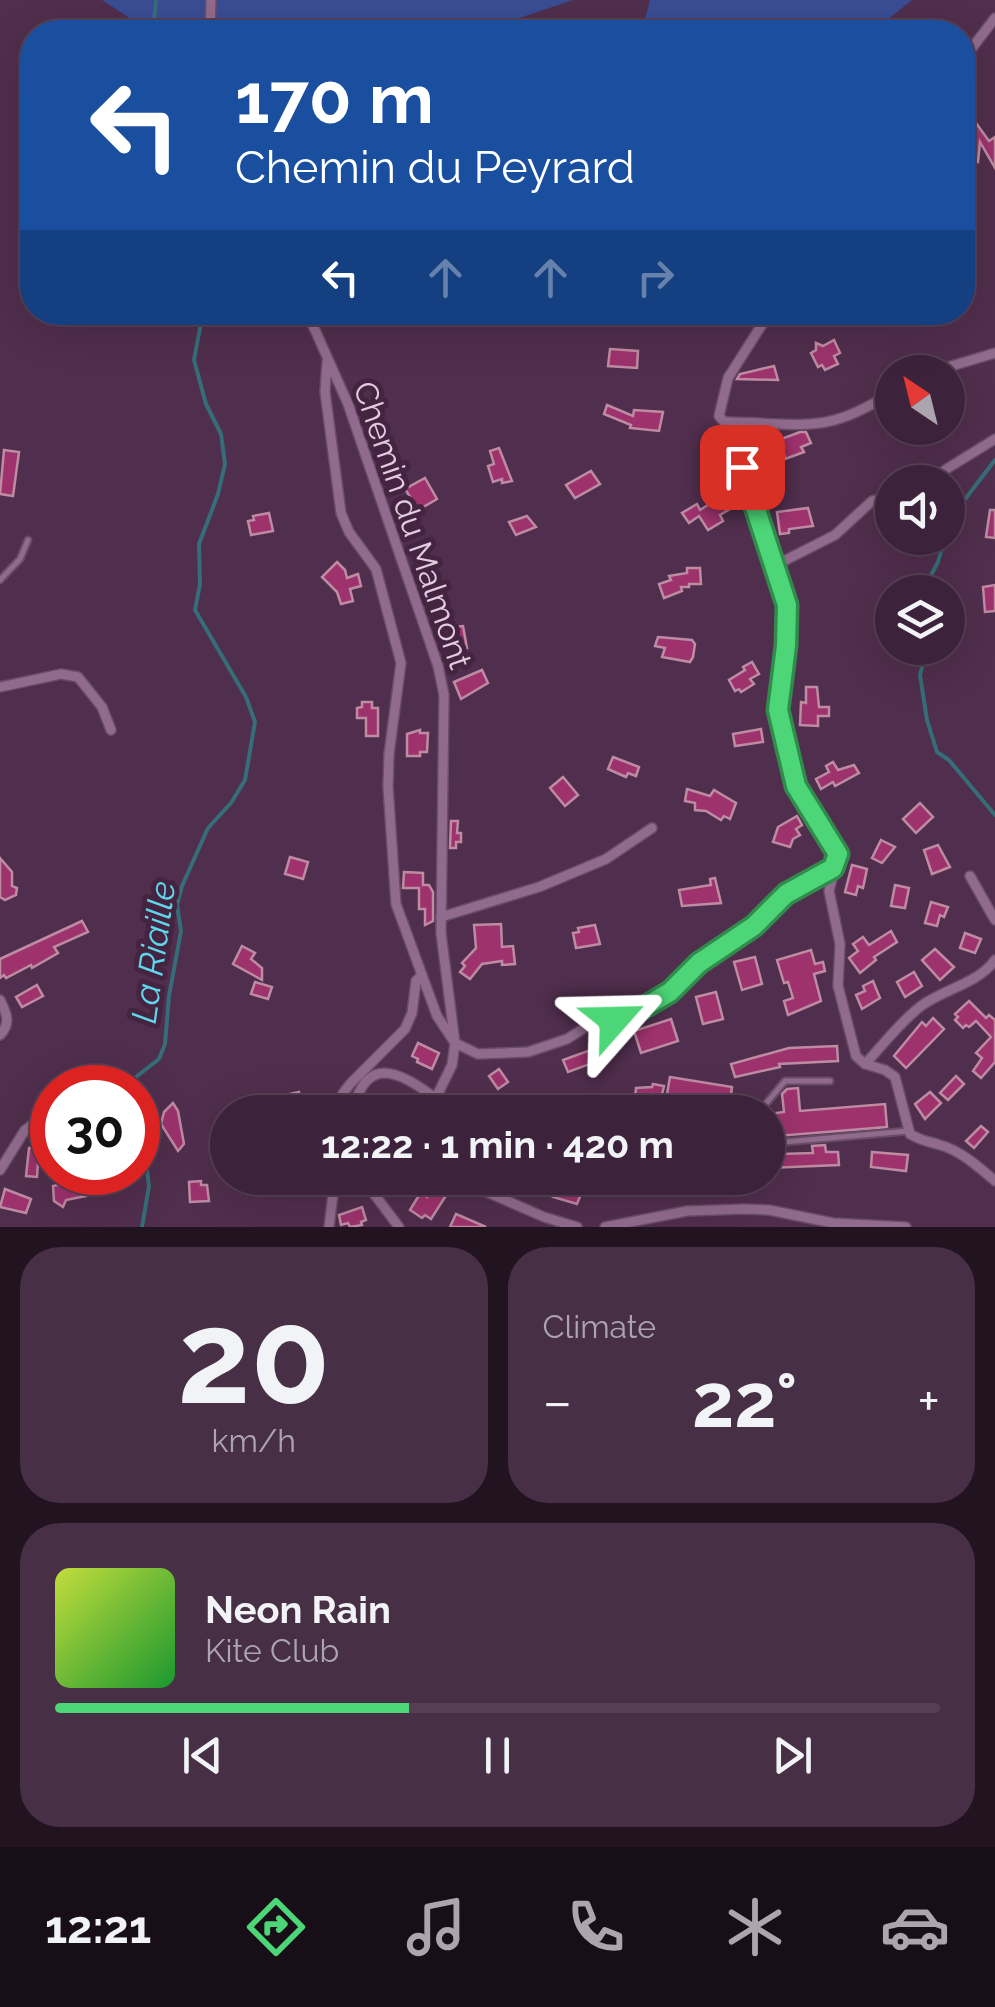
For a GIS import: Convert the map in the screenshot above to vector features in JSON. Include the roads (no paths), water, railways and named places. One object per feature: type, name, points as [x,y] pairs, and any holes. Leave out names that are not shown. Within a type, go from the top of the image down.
[{"type":"street","points":[[975,44],[995,18]]},
{"type":"street","name":"Chemin du Malmont","points":[[313,325],[348,404],[438,666],[444,694],[441,917],[455,1043],[452,1065],[437,1095]]},
{"type":"street","points":[[762,325],[728,378],[720,416],[734,434],[787,605],[778,710],[796,786],[838,854],[829,890],[840,944],[838,986],[856,1056],[895,1077],[908,1131],[923,1143],[940,1144],[954,1151],[995,1182]]},
{"type":"street","points":[[965,362],[995,353]]},
{"type":"street","points":[[327,359],[325,392],[341,512],[349,532],[376,569],[401,663],[388,754],[396,904],[436,1016],[455,1043],[478,1054],[528,1052],[643,1008],[670,992],[699,963],[754,926],[786,894],[833,868]]},
{"type":"street","points":[[727,422],[819,425],[850,418],[875,403]]},
{"type":"street","points":[[953,465],[995,439]]},
{"type":"street","points":[[776,564],[835,535],[875,500]]},
{"type":"street","points":[[0,687],[61,674],[78,676],[102,707],[111,730]]},
{"type":"street","points":[[441,917],[539,887],[606,859],[652,828]]},
{"type":"street","points":[[970,876],[995,920]]},
{"type":"street","points":[[865,1064],[917,1009],[980,976],[995,960]]},
{"type":"street","points":[[342,1095],[405,1029],[412,1013],[416,981],[422,975]]},
{"type":"street","points":[[0,1000],[8,1018],[0,1036]]},
{"type":"street","points":[[357,1095],[372,1076],[392,1071],[432,1095]]},
{"type":"street","points":[[0,1170],[30,1127]]},
{"type":"street","points":[[329,1227],[333,1195]]},
{"type":"street","points":[[374,1195],[398,1227]]},
{"type":"street","points":[[494,1195],[577,1227]]},
{"type":"street","points":[[605,1227],[687,1211],[743,1208],[833,1223],[906,1227]]},
{"type":"lane","points":[[0,580],[20,559],[28,540]]},
{"type":"lane","points":[[773,1095],[785,1081],[830,1081]]},
{"type":"lane","points":[[785,1142],[908,1131]]},
{"type":"waterway","name":"La Riaille","points":[[154,20],[156,0]]},
{"type":"waterway","name":"La Riaille","points":[[151,1065],[159,1059],[165,1044],[181,931],[177,905],[182,886],[208,828],[245,780],[255,722],[246,697],[195,610],[200,584],[199,544],[225,464],[221,434],[206,404],[194,360],[201,325]]},
{"type":"waterway","points":[[965,499],[995,460]]},
{"type":"waterway","points":[[931,575],[940,555]]},
{"type":"waterway","points":[[923,665],[920,675],[927,720],[937,752],[949,760],[995,815]]},
{"type":"waterway","name":"La Riaille","points":[[142,1227],[147,1195]]}]
